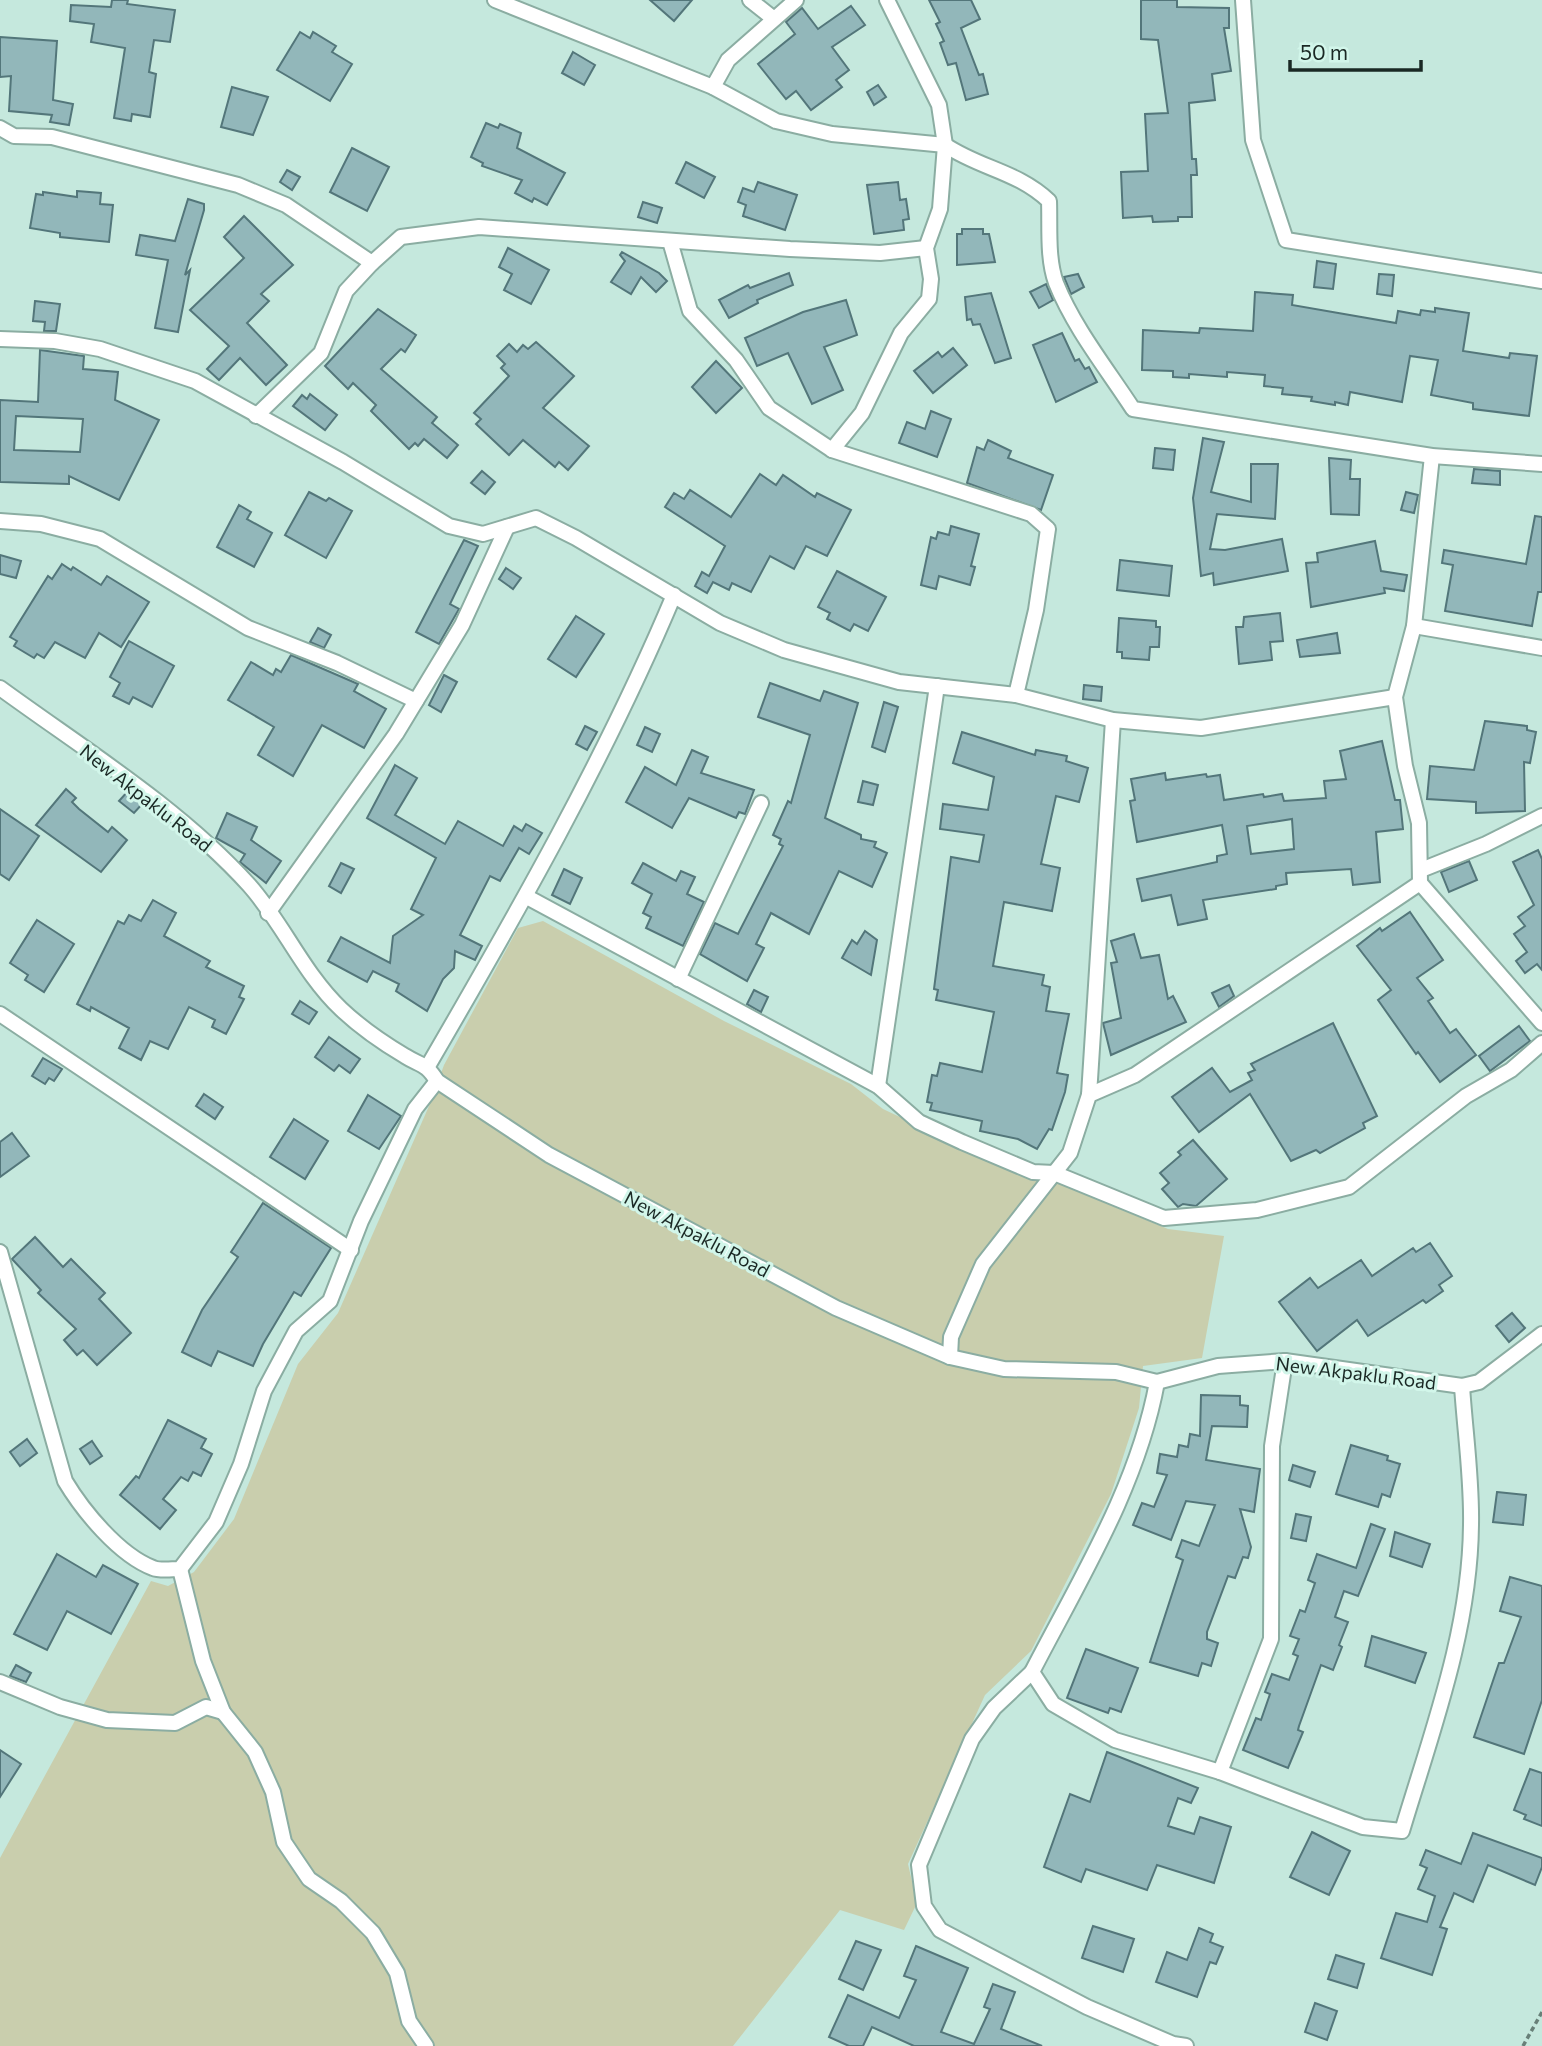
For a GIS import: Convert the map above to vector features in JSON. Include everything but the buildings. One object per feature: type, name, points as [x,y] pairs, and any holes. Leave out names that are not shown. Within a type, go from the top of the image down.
[{"type":"street","points":[[495,0],[713,87],[776,121],[832,134],[945,145],[961,155],[1030,183],[1049,201],[1050,251],[1056,282],[1082,332],[1133,409],[1432,456],[1542,464]]},
{"type":"street","points":[[750,0],[774,19]]},
{"type":"street","points":[[713,87],[728,60],[796,0]]},
{"type":"street","points":[[832,450],[862,413],[901,333],[929,299],[931,279],[926,248],[940,209],[945,145],[939,105],[887,0]]},
{"type":"street","points":[[1243,0],[1253,140],[1286,240],[1542,281]]},
{"type":"street","points":[[0,128],[14,136],[52,136],[238,185],[286,205],[372,263]]},
{"type":"street","points":[[256,416],[321,353],[346,291],[401,237],[480,228],[880,253],[926,248]]},
{"type":"street","points":[[670,241],[690,311],[736,360],[769,408],[832,450],[1031,514],[1048,529],[1036,610],[1016,695]]},
{"type":"street","points":[[0,339],[55,341],[100,349],[195,382],[343,462],[449,526],[483,534],[536,518],[720,623],[784,650],[899,682],[1016,695],[1113,720],[1201,728],[1395,697]]},
{"type":"street","points":[[1432,456],[1414,626],[1395,697],[1405,766],[1419,823],[1420,876],[1542,1023]]},
{"type":"street","points":[[0,521],[41,524],[100,539],[248,628],[337,663],[416,701]]},
{"type":"street","points":[[268,913],[396,734],[462,625],[507,527]]},
{"type":"street","points":[[428,1066],[527,897],[634,689],[674,595]]},
{"type":"street","points":[[1414,626],[1542,648]]},
{"type":"street","points":[[878,1086],[937,686]]},
{"type":"street","name":"New Akpaklu Road","points":[[0,688],[170,812],[209,845],[251,887],[341,1009],[405,1057],[428,1066],[437,1081],[549,1155],[836,1308],[950,1357],[1003,1370],[1116,1372],[1157,1382],[1218,1366],[1285,1362],[1462,1386],[1479,1382],[1542,1334]]},
{"type":"street","points":[[950,1357],[951,1337],[983,1264],[1070,1153],[1089,1095],[1113,720]]},
{"type":"street","points":[[678,979],[761,803]]},
{"type":"street","points":[[1089,1095],[1135,1075],[1420,876],[1542,816]]},
{"type":"street","points":[[527,897],[878,1086],[919,1122],[1033,1172],[1054,1173],[1164,1217],[1256,1210],[1349,1187],[1466,1096],[1511,1070],[1542,1043]]},
{"type":"street","points":[[0,1014],[351,1250]]},
{"type":"street","points":[[180,1569],[216,1522],[241,1464],[264,1391],[296,1331],[330,1301],[361,1221],[415,1109],[437,1081]]},
{"type":"street","points":[[0,1252],[65,1481],[82,1509],[124,1549],[154,1569],[180,1569]]},
{"type":"street","points":[[1220,1772],[1271,1639],[1272,1446],[1285,1362]]},
{"type":"street","points":[[1157,1382],[1151,1415],[1116,1509],[1032,1672],[994,1708],[972,1739],[919,1866],[924,1906],[940,1930],[1087,2007],[1173,2044],[1186,2046]]},
{"type":"street","points":[[1032,1672],[1053,1704],[1115,1740],[1220,1772],[1363,1827],[1402,1831],[1440,1713],[1461,1627],[1471,1525],[1462,1386]]},
{"type":"street","points":[[180,1569],[203,1661],[223,1712],[255,1752],[273,1792],[284,1842],[309,1880],[341,1900],[373,1933],[397,1973],[409,2021],[426,2046]]},
{"type":"street","points":[[0,1682],[60,1707],[107,1720],[175,1723],[206,1707],[223,1712]]},
{"type":"path","points":[[1523,2046],[1542,2012]]},
{"type":"green space","points":[[543,921],[724,1021],[851,1084],[883,1109],[1016,1172],[1057,1183],[1168,1229],[1224,1236],[1202,1358],[1143,1366],[1139,1408],[1111,1494],[1031,1651],[985,1695],[908,1864],[917,1903],[904,1930],[840,1910],[733,2046],[0,2046],[0,1858],[151,1581],[168,1586],[194,1572],[234,1519],[298,1364],[338,1313],[429,1106],[444,1065],[518,928]]}]
